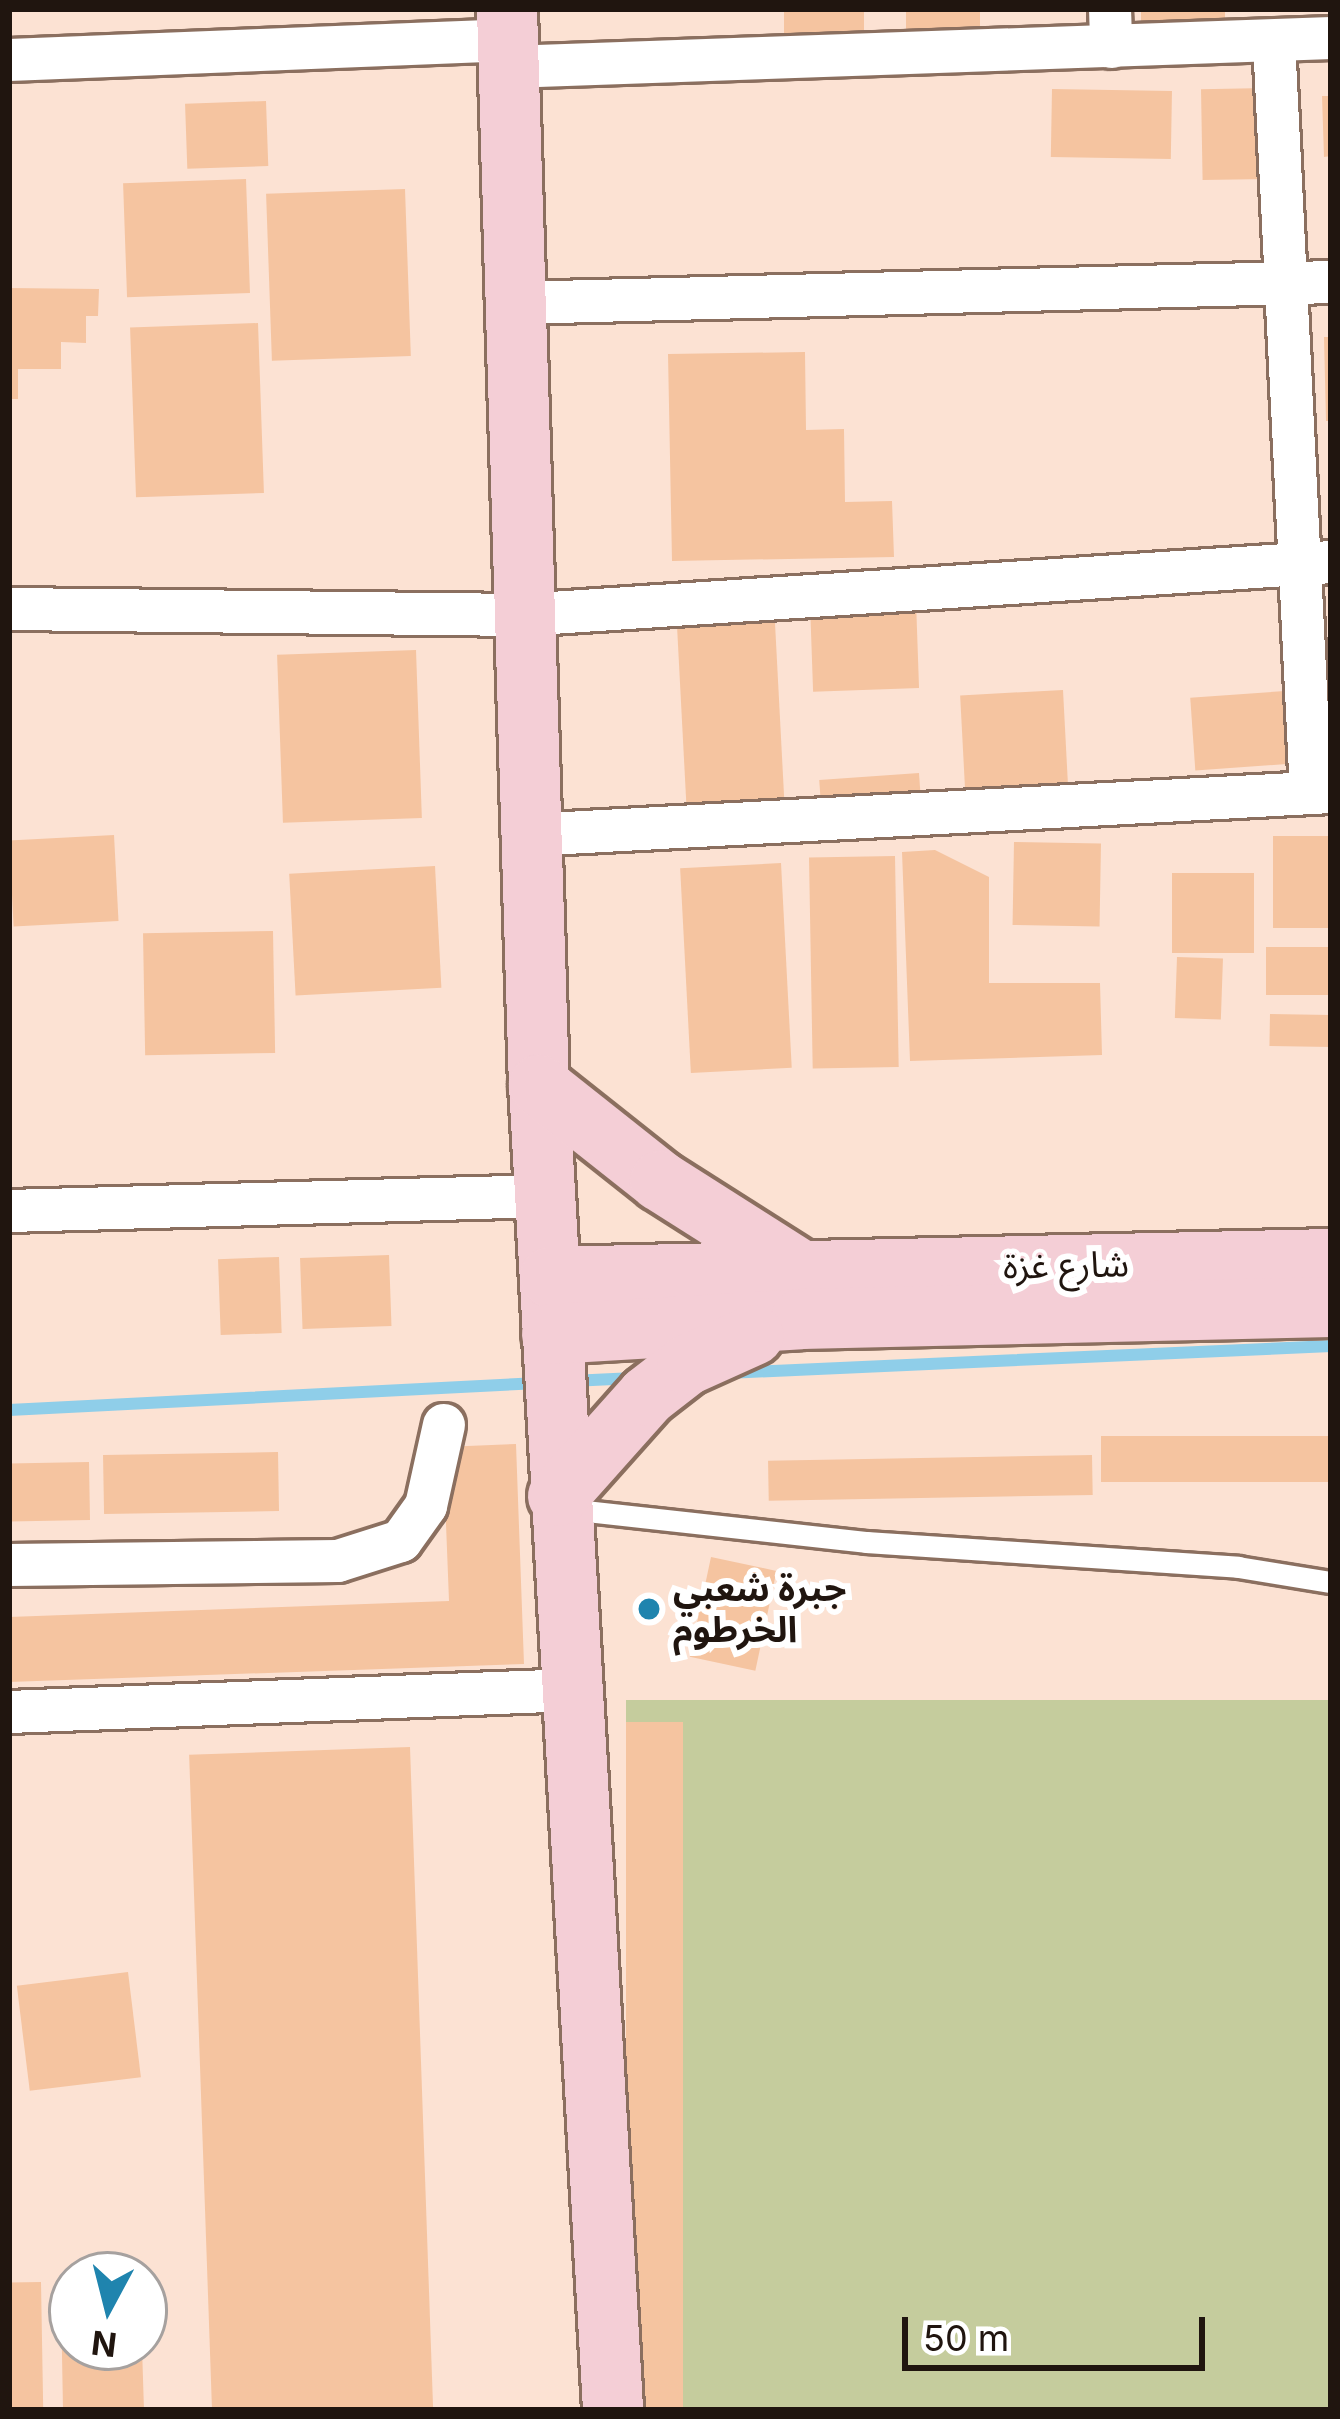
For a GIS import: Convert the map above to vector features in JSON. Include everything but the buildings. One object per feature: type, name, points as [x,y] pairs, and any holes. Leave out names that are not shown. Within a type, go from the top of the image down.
[{"type":"main road","points":[[508,39],[538,1085],[614,2410]]},
{"type":"main road","points":[[538,1085],[801,1295]]},
{"type":"main road","name":"شارع غزة","points":[[801,1295],[1331,1259]]},
{"type":"main road","points":[[551,1305],[801,1295]]},
{"type":"main road","points":[[559,1502],[647,1396],[687,1365],[801,1295]]},
{"type":"main road","name":"شارع غزة","points":[[801,1295],[1331,1307]]},
{"type":"street","points":[[9,60],[508,39],[1110,28],[1274,40],[1331,38]]},
{"type":"street","points":[[529,835],[1321,793],[1314,562],[1282,283],[1274,40]]},
{"type":"street","points":[[515,303],[1331,282]]},
{"type":"street","points":[[9,609],[521,615],[1314,562]]},
{"type":"street","points":[[9,1211],[545,1196]]},
{"type":"street","points":[[9,1565],[338,1562],[400,1540],[426,1506],[444,1425]]},
{"type":"street","points":[[9,1712],[575,1690]]},
{"type":"lane","points":[[559,1502],[866,1542],[1238,1567],[1331,1582]]},
{"type":"green space","points":[[626,1700],[1331,1700],[1331,2410],[626,2410]]},
{"type":"waterway","points":[[727,1373],[1331,1346]]},
{"type":"waterway","points":[[571,1381],[635,1378]]},
{"type":"waterway","points":[[9,1410],[539,1383]]},
{"type":"place","name":"جبرة شعبي الخرطوم","points":[[649,1609]]}]
